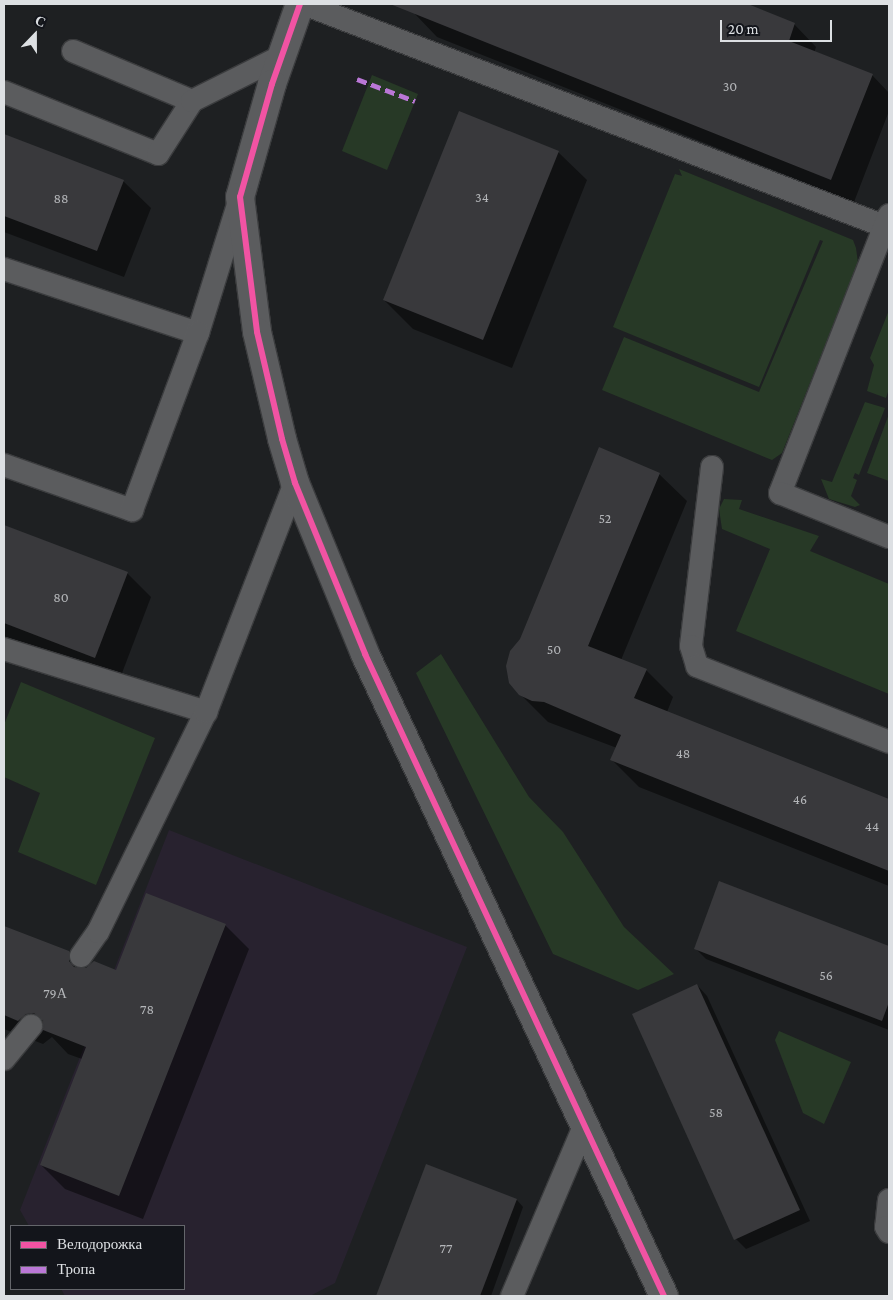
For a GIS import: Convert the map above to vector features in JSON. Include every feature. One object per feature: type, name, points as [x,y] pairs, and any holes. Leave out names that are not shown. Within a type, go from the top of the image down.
[{"type":"street","points":[[300,4],[282,56],[240,197],[257,332],[295,483],[365,654],[664,1296]]},
{"type":"lane","points":[[304,4],[888,223],[780,494],[889,537]]},
{"type":"lane","points":[[73,51],[192,102]]},
{"type":"lane","points":[[4,92],[158,154],[192,102],[282,56]]},
{"type":"lane","points":[[4,465],[132,510],[198,334],[240,197]]},
{"type":"lane","points":[[4,269],[198,334]]},
{"type":"lane","points":[[712,467],[691,646],[697,666],[889,742]]},
{"type":"lane","points":[[81,956],[98,932],[206,712],[295,483]]},
{"type":"lane","points":[[4,649],[206,712]]},
{"type":"lane","points":[[4,1059],[31,1026]]},
{"type":"lane","points":[[512,1296],[585,1124]]},
{"type":"lane","points":[[889,1200],[886,1227],[889,1232]]},
{"type":"shaded area","points":[[169,830],[467,947],[335,1283],[310,1296],[65,1296],[62,1290],[185,1290],[185,1225],[28,1225],[20,1210]]},
{"type":"green space","points":[[372,75],[418,94],[387,170],[342,151]]},
{"type":"green space","points":[[679,169],[853,240],[856,248],[858,263],[782,453],[772,460],[602,390],[624,337],[759,392],[823,241],[820,240],[759,387],[613,327],[675,174],[682,176]]},
{"type":"green space","points":[[889,310],[889,389],[886,398],[867,391],[874,365],[870,358]]},
{"type":"green space","points":[[865,402],[885,408],[859,475],[855,473],[853,478],[857,480],[851,496],[860,505],[855,507],[829,499],[821,479],[832,482]]},
{"type":"green space","points":[[889,414],[889,481],[867,473]]},
{"type":"green space","points":[[724,499],[742,500],[739,509],[819,536],[810,551],[889,584],[889,694],[736,631],[770,549],[722,529],[719,509]]},
{"type":"green space","points":[[441,654],[529,797],[563,832],[624,927],[674,974],[638,990],[553,954],[416,673]]},
{"type":"green space","points":[[21,682],[155,738],[96,885],[18,852],[40,793],[4,777],[4,725]]},
{"type":"green space","points":[[779,1031],[851,1062],[824,1124],[803,1113],[775,1040]]},
{"type":"building","points":[[390,4],[748,4],[795,23],[789,41],[873,74],[831,180]]},
{"type":"building","points":[[459,111],[559,151],[483,340],[383,300]]},
{"type":"building","points":[[4,134],[124,180],[97,251],[4,216]]},
{"type":"building","points":[[599,447],[660,473],[588,646],[647,669],[634,698],[889,799],[889,871],[610,760],[621,735],[544,702],[532,701],[519,695],[509,683],[506,666],[510,651],[520,639]]},
{"type":"building","points":[[4,525],[128,572],[95,658],[4,623]]},
{"type":"building","points":[[719,881],[889,946],[889,1002],[882,1021],[694,949]]},
{"type":"building","points":[[146,893],[226,924],[119,1196],[40,1165],[86,1047],[43,1030],[43,1021],[34,1013],[26,1014],[18,1021],[4,1015],[4,926],[69,951],[69,961],[74,967],[86,968],[94,961],[116,970]]},
{"type":"building","points":[[697,984],[800,1210],[734,1240],[632,1014]]},
{"type":"building","points":[[426,1164],[517,1199],[480,1296],[376,1296]]},
{"type":"marked path","points":[[357,79],[415,101]]},
{"type":"cycle path","points":[[300,4],[272,84],[240,197],[257,332],[282,439],[295,483],[365,654],[664,1296]]}]
